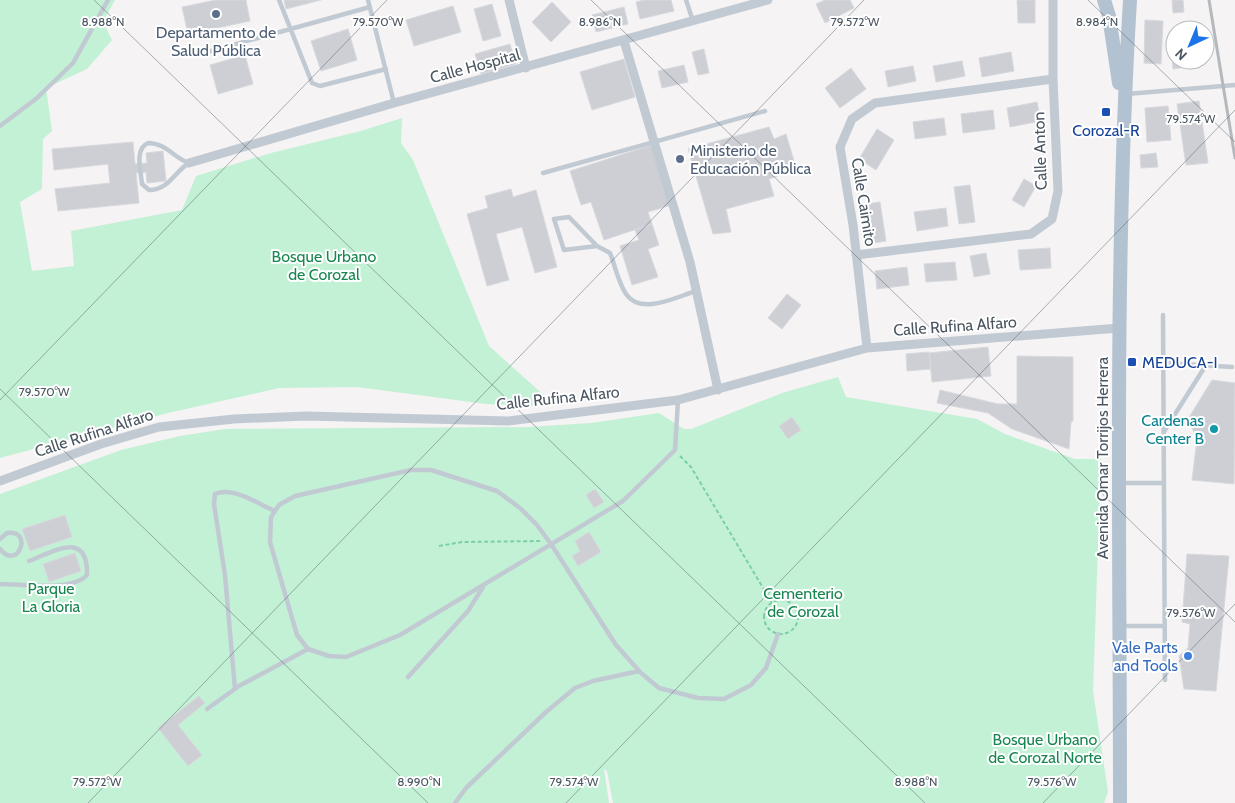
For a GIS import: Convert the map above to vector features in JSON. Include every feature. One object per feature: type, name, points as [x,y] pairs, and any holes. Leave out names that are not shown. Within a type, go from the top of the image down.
[{"type":"main road","name":"Avenida Omar Torrijos Herrera","points":[[1104,0],[1109,16],[1123,114]]},
{"type":"main road","name":"Avenida Omar Torrijos Herrera","points":[[1120,803],[1119,328],[1124,189],[1123,114],[1130,0]]},
{"type":"street","points":[[509,0],[526,68]]},
{"type":"street","name":"Calle Hospital","points":[[189,163],[394,103],[768,0]]},
{"type":"street","name":"Calle Anton","points":[[856,255],[1031,234],[1052,219],[1058,191],[1052,79],[1053,0]]},
{"type":"street","points":[[624,41],[697,290],[718,390]]},
{"type":"street","name":"Calle Caimito","points":[[867,348],[840,147],[852,119],[875,103],[1052,79]]},
{"type":"street","name":"Calle Rufina Alfaro","points":[[0,481],[101,444],[159,427],[234,419],[306,416],[508,421],[678,400],[867,348],[1119,328]]},
{"type":"lane","points":[[0,126],[37,98],[73,63],[108,0]]},
{"type":"lane","points":[[280,0],[308,78],[316,86],[386,70]]},
{"type":"lane","points":[[368,0],[394,103]]},
{"type":"lane","points":[[686,0],[693,21]]},
{"type":"lane","points":[[200,54],[370,7]]},
{"type":"lane","points":[[1124,94],[1235,85]]},
{"type":"lane","points":[[543,173],[765,111]]},
{"type":"lane","points":[[160,144],[177,157],[189,163],[160,188],[149,190],[142,184],[140,153],[144,145],[160,144]]},
{"type":"lane","points":[[597,246],[564,250],[554,220],[569,217],[597,246],[610,252],[626,294],[635,303],[649,305],[697,290]]},
{"type":"lane","points":[[1163,315],[1165,680]]},
{"type":"lane","points":[[1164,363],[1232,367]]},
{"type":"lane","points":[[1164,432],[1206,365]]},
{"type":"lane","points":[[678,400],[675,450],[622,501],[551,544],[484,586],[400,635],[346,657],[329,656],[308,649],[297,635],[270,542],[271,517],[279,505],[295,496],[410,470],[431,470],[497,491],[520,508],[547,538],[551,544],[616,645],[639,671],[659,688],[698,698],[724,699],[751,685],[766,668],[778,634]]},
{"type":"lane","points":[[1120,483],[1164,483]]},
{"type":"lane","points":[[235,689],[225,575],[214,504],[216,494],[222,491],[235,493],[275,511]]},
{"type":"lane","points":[[0,539],[7,533],[14,533],[20,538],[22,546],[12,556],[4,554],[0,549]]},
{"type":"lane","points":[[0,584],[65,585],[80,582],[87,575],[84,553],[77,547],[69,546],[30,561]]},
{"type":"lane","points":[[408,677],[468,611],[484,586]]},
{"type":"lane","points":[[1120,626],[1165,626]]},
{"type":"lane","points":[[207,709],[235,689],[308,649]]},
{"type":"lane","points":[[455,803],[466,788],[546,712],[575,688],[592,681],[639,671]]},
{"type":"path","points":[[675,450],[691,467],[772,603]]},
{"type":"path","points":[[439,546],[462,542],[536,542],[547,538]]},
{"type":"path","points":[[787,602],[795,609],[797,614],[796,625],[792,630],[778,634],[771,631],[765,622],[765,612],[772,603],[787,602]]},
{"type":"green space","name":"Bosque Urbano de Corozal","points":[[0,0],[115,0],[103,22],[112,40],[87,69],[46,88],[52,131],[43,139],[42,189],[20,202],[32,271],[74,266],[71,231],[182,210],[196,176],[271,153],[361,131],[402,118],[401,143],[413,160],[489,346],[556,406],[486,404],[357,387],[279,388],[168,413],[0,458]]},
{"type":"green space","name":"Cementerio de Corozal","points":[[838,377],[846,397],[977,419],[1005,434],[1075,459],[1101,459],[1093,691],[1108,792],[1104,803],[613,803],[607,771],[604,769],[609,803],[0,803],[0,494],[121,450],[180,436],[225,429],[528,427],[591,423],[659,413],[684,429],[691,429],[782,393]]},
{"type":"building","name":"Departamento de Salud Pública","points":[[216,0],[246,0],[250,21],[188,34],[182,7]]},
{"type":"building","points":[[284,0],[321,0],[286,9]]},
{"type":"building","points":[[644,0],[671,0],[674,11],[640,19],[636,2]]},
{"type":"building","points":[[825,0],[850,0],[854,8],[825,23],[816,4]]},
{"type":"building","points":[[1017,0],[1035,0],[1035,23],[1018,23]]},
{"type":"building","points":[[1172,0],[1183,0],[1184,12],[1173,13]]},
{"type":"building","points":[[552,2],[571,22],[551,42],[532,22]]},
{"type":"building","points":[[492,4],[501,36],[483,41],[474,9]]},
{"type":"building","points":[[453,6],[461,32],[414,46],[406,20]]},
{"type":"building","points":[[624,7],[628,24],[596,32],[592,15]]},
{"type":"building","points":[[1145,20],[1163,21],[1161,64],[1144,63]]},
{"type":"building","points":[[348,29],[357,60],[321,71],[311,41]]},
{"type":"building","points":[[510,44],[516,64],[481,74],[475,54]]},
{"type":"building","points":[[704,49],[709,73],[698,75],[692,52]]},
{"type":"building","points":[[1011,52],[1014,71],[982,77],[979,58]]},
{"type":"building","points":[[245,55],[253,84],[218,94],[210,65]]},
{"type":"building","points":[[624,59],[635,97],[592,110],[580,72]]},
{"type":"building","points":[[962,61],[965,76],[936,82],[933,66]]},
{"type":"building","points":[[684,65],[688,82],[662,88],[658,71]]},
{"type":"building","points":[[913,66],[916,81],[888,87],[885,71]]},
{"type":"building","points":[[851,68],[866,89],[840,108],[825,88]]},
{"type":"building","points":[[1199,101],[1208,163],[1186,165],[1177,104]]},
{"type":"building","points":[[1037,102],[1041,121],[1010,127],[1007,108]]},
{"type":"building","points":[[1168,106],[1171,140],[1147,142],[1145,108]]},
{"type":"building","points":[[993,110],[995,129],[963,133],[961,114]]},
{"type":"building","points":[[944,118],[946,135],[915,139],[913,122]]},
{"type":"building","points":[[769,127],[774,139],[786,134],[794,161],[783,174],[769,179],[774,196],[726,209],[731,232],[713,234],[688,149]]},
{"type":"building","points":[[877,129],[894,140],[876,170],[859,159]]},
{"type":"building","points":[[133,142],[135,164],[147,163],[146,153],[163,151],[166,181],[147,183],[146,172],[136,173],[139,203],[58,211],[55,189],[110,183],[108,164],[54,170],[52,149]]},
{"type":"building","points":[[652,145],[671,205],[648,212],[652,224],[604,240],[591,202],[581,205],[570,171]]},
{"type":"building","points":[[1156,153],[1158,167],[1141,168],[1140,155]]},
{"type":"building","points":[[1024,179],[1036,186],[1024,207],[1012,200]]},
{"type":"building","points":[[970,185],[975,222],[959,224],[954,187]]},
{"type":"building","points":[[511,189],[513,197],[536,190],[557,267],[535,273],[522,227],[496,234],[509,280],[487,286],[467,214],[488,208],[485,196]]},
{"type":"building","points":[[880,202],[886,241],[867,244],[860,205]]},
{"type":"building","points":[[946,208],[948,226],[917,231],[914,212]]},
{"type":"building","points":[[652,224],[659,245],[648,249],[658,277],[632,285],[620,246],[639,240],[635,230]]},
{"type":"building","points":[[1050,248],[1051,268],[1020,270],[1018,250]]},
{"type":"building","points":[[986,253],[990,274],[974,277],[970,256]]},
{"type":"building","points":[[955,262],[957,280],[926,282],[924,264]]},
{"type":"building","points":[[907,267],[909,285],[877,289],[875,271]]},
{"type":"building","points":[[787,294],[801,305],[782,329],[768,318]]},
{"type":"building","points":[[988,347],[991,376],[932,382],[929,353]]},
{"type":"building","points":[[929,352],[931,369],[907,371],[906,354]]},
{"type":"building","points":[[1017,356],[1073,357],[1073,421],[1071,422],[1069,449],[1012,429],[988,413],[937,403],[940,390],[998,404],[1017,404]]},
{"type":"building","name":"Cardenas Center B","points":[[1212,380],[1235,383],[1234,484],[1192,480],[1197,439],[1188,419]]},
{"type":"building","points":[[792,417],[801,430],[788,439],[779,426]]},
{"type":"building","points":[[595,489],[604,502],[594,508],[586,495]]},
{"type":"building","name":"Parque La Gloria","points":[[65,515],[72,537],[30,551],[22,529]]},
{"type":"building","points":[[589,532],[601,552],[578,566],[572,556],[580,551],[575,541]]},
{"type":"building","points":[[75,553],[81,571],[49,582],[43,564]]},
{"type":"building","points":[[1187,554],[1229,556],[1216,691],[1184,689],[1179,656],[1188,648],[1190,624],[1182,622]]},
{"type":"building","points":[[199,696],[205,703],[178,725],[202,755],[188,766],[158,728]]},
{"type":"railway","points":[[1209,0],[1235,158]]},
{"type":"place","name":"Departamento de Salud Pública","points":[[216,14]]},
{"type":"place","name":"Corozal-R","points":[[1106,112]]},
{"type":"place","name":"Ministerio de Educación Pública","points":[[680,159]]},
{"type":"place","name":"MEDUCA-I","points":[[1132,362]]},
{"type":"place","name":"Cardenas Center B","points":[[1214,429]]},
{"type":"place","name":"Vale Parts and Tools","points":[[1188,656]]},
{"type":"park label","name":"Bosque Urbano de Corozal Norte","points":[[1045,748]]}]
